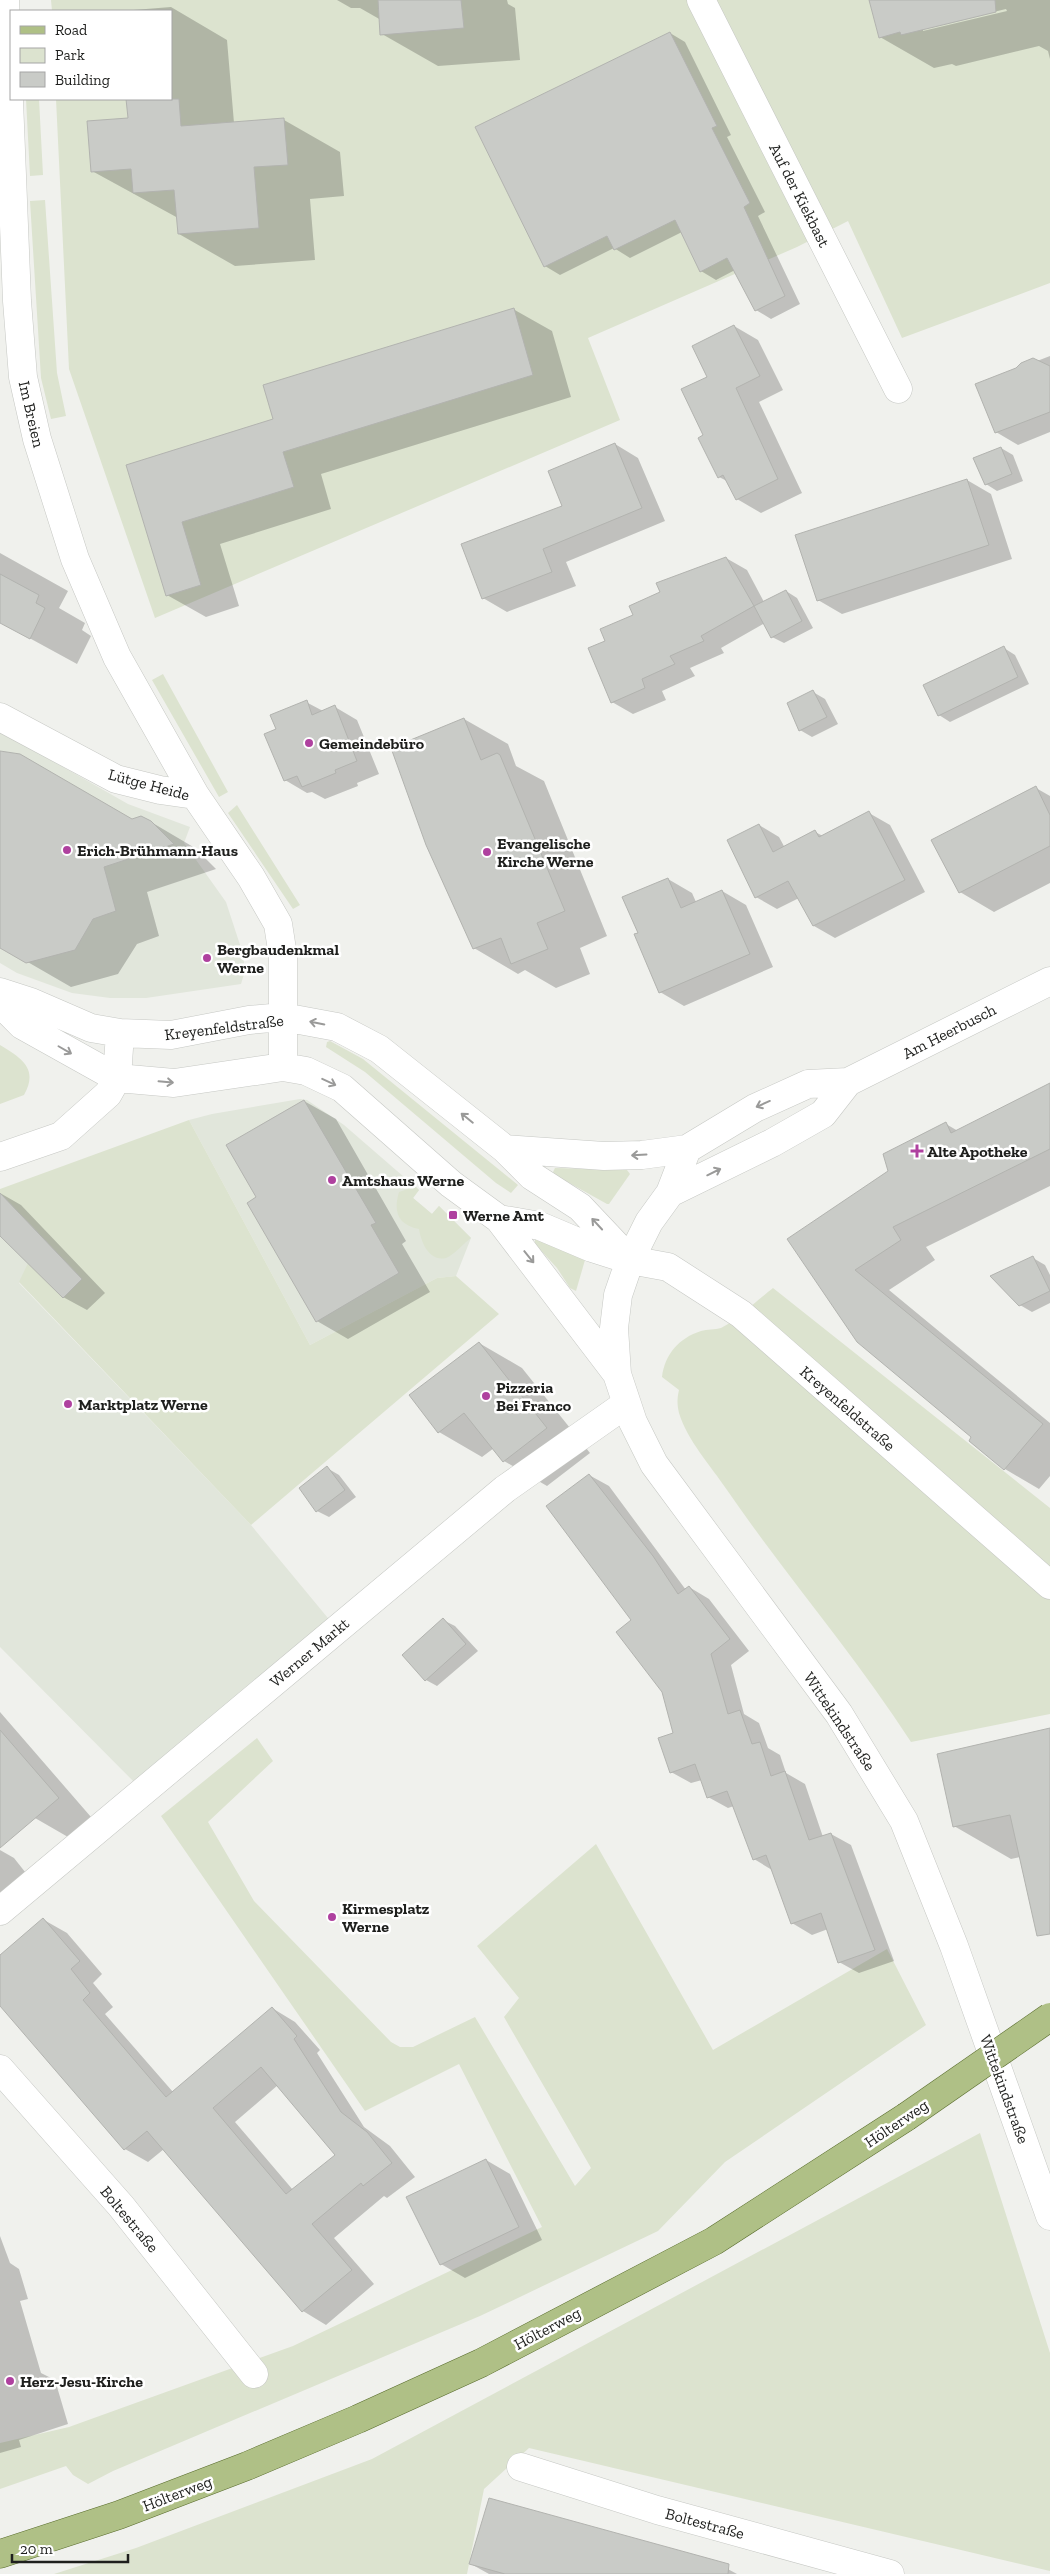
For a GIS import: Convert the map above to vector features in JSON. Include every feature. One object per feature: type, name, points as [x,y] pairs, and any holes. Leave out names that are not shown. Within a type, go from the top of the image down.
[{"type":"main road","name":"Hölterweg","points":[[0,2554],[119,2515],[247,2466],[358,2419],[481,2363],[714,2241],[906,2117],[1050,2017]]},
{"type":"street","name":"Im Breien","points":[[5,0],[23,378],[37,439],[75,559],[104,630],[117,657],[194,795]]},
{"type":"street","name":"Auf der Kiekbast","points":[[701,0],[898,389]]},
{"type":"street","name":"Lütge Heide","points":[[0,717],[116,779],[160,790],[194,795],[251,876],[278,924],[283,956],[283,1067]]},
{"type":"street","name":"Am Heerbusch","points":[[630,1260],[649,1222],[670,1193],[687,1149],[755,1108],[808,1084],[848,1082],[1050,981]]},
{"type":"street","name":"Kreyenfeldstraße","points":[[0,992],[31,1002],[91,1028],[120,1033],[171,1035],[249,1020],[283,1017],[337,1027],[379,1049],[505,1149],[532,1176],[580,1207],[630,1260]]},
{"type":"street","name":"Kreyenfeldstraße","points":[[0,1003],[22,1026],[117,1078],[174,1083],[283,1067],[306,1072],[342,1088],[451,1184],[499,1219],[617,1374]]},
{"type":"street","points":[[0,1156],[61,1136],[108,1094],[117,1078],[120,1033]]},
{"type":"street","name":"Am Heerbusch","points":[[670,1193],[772,1143],[823,1114],[848,1082]]},
{"type":"street","points":[[505,1149],[604,1156],[642,1155],[687,1149]]},
{"type":"street","name":"Kreyenfeldstraße","points":[[499,1219],[540,1226],[592,1248],[630,1260],[668,1267],[741,1314],[1050,1585]]},
{"type":"street","name":"Wittekindstraße","points":[[630,1260],[617,1303],[614,1328],[617,1374],[626,1404],[654,1464],[839,1714],[904,1821],[954,1946],[1049,2212]]},
{"type":"street","name":"Werner Markt","points":[[0,1911],[505,1489],[626,1404]]},
{"type":"street","name":"Boltestraße","points":[[0,2069],[121,2206],[254,2374]]},
{"type":"street","name":"Boltestraße","points":[[521,2467],[657,2510],[890,2574]]},
{"type":"shaded area","points":[[0,731],[128,804],[190,827],[184,843],[226,902],[243,954],[245,971],[241,984],[146,998],[110,998],[72,993],[17,973],[0,963]]},
{"type":"shaded area","points":[[300,1099],[307,1100],[344,1125],[419,1190],[413,1198],[432,1214],[439,1206],[471,1238],[456,1276],[437,1278],[310,1345],[189,1120],[212,1114]]},
{"type":"shaded area","name":"Marktplatz Werne","points":[[0,1193],[48,1243],[19,1283],[251,1525],[337,1629],[143,1791],[0,1647]]},
{"type":"green space","points":[[51,0],[1050,0],[1050,283],[902,338],[848,221],[797,247],[588,338],[620,420],[155,618],[69,369],[56,100],[172,100],[172,10],[52,10]]},
{"type":"green space","points":[[26,100],[39,100],[43,175],[30,176]]},
{"type":"green space","points":[[45,200],[57,373],[66,416],[51,419],[41,378],[30,201]]},
{"type":"green space","points":[[163,674],[228,792],[219,797],[152,680]]},
{"type":"green space","points":[[237,805],[300,905],[293,909],[228,813]]},
{"type":"green space","points":[[330,1041],[363,1059],[518,1185],[511,1193],[496,1183],[365,1072],[326,1047],[327,1042]]},
{"type":"green space","points":[[0,1045],[21,1059],[29,1071],[30,1078],[24,1095],[0,1104]]},
{"type":"green space","points":[[189,1120],[310,1345],[437,1278],[456,1276],[499,1314],[251,1525],[19,1282],[28,1263],[48,1243],[0,1193],[0,1189]]},
{"type":"green space","points":[[555,1168],[627,1170],[630,1174],[609,1204],[607,1204],[555,1175],[553,1172]]},
{"type":"green space","points":[[412,1183],[419,1190],[413,1198],[432,1214],[439,1206],[471,1238],[446,1258],[435,1257],[431,1254],[424,1245],[419,1229],[406,1224],[399,1216],[397,1199],[399,1192],[408,1189]]},
{"type":"green space","points":[[535,1236],[585,1260],[576,1291],[570,1288],[557,1268],[535,1244]]},
{"type":"green space","points":[[773,1288],[1050,1508],[1050,1714],[911,1742],[867,1678],[693,1443],[679,1413],[679,1390],[662,1377],[666,1361],[674,1348],[686,1338],[701,1331],[721,1328]]},
{"type":"green space","points":[[257,1738],[273,1761],[208,1822],[254,1901],[391,2042],[400,2047],[413,2047],[475,2017],[575,2186],[591,2168],[504,2017],[519,1998],[477,1946],[596,1844],[713,2050],[887,1949],[926,2025],[725,2162],[658,2231],[480,2316],[113,2471],[88,2484],[73,2475],[66,2466],[0,2489],[0,2443],[69,2427],[293,2346],[542,2227],[459,2064],[365,2111],[161,1816]]},
{"type":"green space","points":[[980,2133],[1050,2353],[1050,2571],[529,2448],[484,2489],[467,2574],[54,2574],[136,2548],[372,2459]]},
{"type":"building","points":[[378,0],[461,0],[464,28],[380,35]]},
{"type":"building","points":[[869,0],[995,0],[996,12],[901,35],[900,32],[879,38]]},
{"type":"building","points":[[670,32],[717,126],[712,128],[750,203],[744,207],[785,296],[755,311],[727,258],[700,272],[675,220],[614,250],[607,236],[544,267],[475,127]]},
{"type":"building","points":[[179,99],[181,126],[284,118],[288,165],[254,167],[259,228],[178,234],[174,190],[133,193],[131,169],[91,172],[87,121],[128,118],[126,100]]},
{"type":"building","points":[[514,308],[533,375],[283,452],[294,487],[182,522],[201,585],[166,596],[126,465],[273,419],[263,385]]},
{"type":"building","points":[[734,325],[760,376],[736,388],[778,479],[736,500],[723,475],[718,478],[698,438],[703,435],[681,389],[707,377],[692,346]]},
{"type":"building","points":[[1033,358],[1050,366],[1050,412],[995,433],[975,384],[1016,368],[1021,363]]},
{"type":"building","points":[[615,443],[642,508],[543,549],[552,572],[482,599],[461,544],[562,506],[548,471]]},
{"type":"building","points":[[1001,447],[1012,474],[985,485],[973,458]]},
{"type":"building","points":[[967,479],[989,545],[817,601],[795,535]]},
{"type":"building","points":[[726,557],[754,606],[701,636],[704,641],[670,656],[675,664],[642,679],[645,688],[611,703],[588,648],[605,641],[600,629],[633,615],[629,606],[660,592],[656,583]]},
{"type":"building","points":[[0,574],[39,595],[36,603],[45,608],[30,639],[0,623]]},
{"type":"building","points":[[786,590],[802,621],[771,638],[754,606]]},
{"type":"building","points":[[1004,646],[1018,677],[938,716],[923,685]]},
{"type":"building","points":[[813,690],[827,717],[799,731],[787,703]]},
{"type":"building","name":"Gemeindebüro","points":[[307,700],[312,715],[335,705],[357,761],[335,770],[336,773],[302,787],[297,776],[284,781],[264,734],[276,729],[270,715]]},
{"type":"building","name":"Evangelische Kirche Werne","points":[[464,718],[481,760],[497,753],[500,755],[565,911],[537,923],[548,949],[511,964],[501,938],[473,949],[426,845],[391,748]]},
{"type":"building","name":"Erich-Brühmann-Haus","points":[[0,751],[20,754],[132,819],[141,816],[151,821],[174,844],[104,867],[116,911],[93,919],[75,950],[26,963],[0,948]]},
{"type":"building","points":[[1036,786],[1050,815],[1050,846],[959,893],[931,840]]},
{"type":"building","points":[[869,811],[905,880],[813,926],[788,881],[755,898],[727,840],[759,824],[773,852],[815,830],[819,837]]},
{"type":"building","points":[[668,878],[681,908],[722,890],[750,954],[659,993],[634,934],[638,933],[622,897]]},
{"type":"building","points":[[1050,1083],[1050,1149],[893,1227],[901,1240],[855,1270],[1043,1424],[1004,1470],[969,1441],[971,1437],[857,1342],[787,1239],[888,1171],[883,1154],[946,1122],[951,1133]]},
{"type":"building","name":"Amtshaus Werne","points":[[304,1100],[376,1223],[371,1225],[399,1273],[316,1322],[247,1203],[256,1197],[226,1145]]},
{"type":"building","points":[[0,1193],[82,1279],[63,1298],[0,1236]]},
{"type":"building","points":[[1033,1256],[1050,1291],[1019,1306],[990,1276]]},
{"type":"building","points":[[479,1342],[547,1428],[503,1462],[464,1413],[438,1433],[409,1395]]},
{"type":"building","points":[[327,1466],[345,1490],[316,1512],[299,1488]]},
{"type":"building","points":[[589,1474],[653,1556],[678,1594],[689,1586],[730,1639],[711,1654],[728,1714],[740,1710],[752,1744],[760,1742],[771,1776],[785,1771],[809,1840],[831,1833],[875,1950],[838,1963],[821,1913],[791,1924],[766,1855],[753,1860],[727,1791],[707,1798],[695,1764],[670,1773],[658,1738],[673,1733],[662,1692],[616,1632],[631,1620],[546,1506]]},
{"type":"building","points":[[443,1618],[466,1644],[425,1681],[402,1655]]},
{"type":"building","points":[[1050,1728],[1050,1934],[1037,1936],[1010,1815],[953,1827],[937,1754]]},
{"type":"building","points":[[0,1730],[59,1798],[0,1848]]},
{"type":"building","points":[[43,1918],[80,1961],[71,1969],[90,1993],[83,2000],[166,2097],[272,2007],[297,2036],[294,2039],[341,2112],[367,2132],[392,2163],[363,2186],[361,2183],[312,2224],[352,2270],[302,2312],[147,2131],[124,2150],[0,2006],[0,1955]],"holes":[[[261,2067],[335,2155],[286,2194],[213,2108]]]},
{"type":"building","points":[[486,2159],[519,2227],[440,2265],[406,2197]]},
{"type":"building","points":[[489,2498],[729,2564],[728,2574],[505,2574],[469,2564]]},
{"type":"place","name":"Gemeindebüro","points":[[309,743]]},
{"type":"place","name":"Erich-Brühmann-Haus","points":[[67,850]]},
{"type":"place","name":"Evangelische Kirche Werne","points":[[487,852]]},
{"type":"place","name":"Bergbaudenkmal Werne","points":[[207,958]]},
{"type":"place","name":"Alte Apotheke","points":[[917,1151]]},
{"type":"place","name":"Amtshaus Werne","points":[[332,1180]]},
{"type":"place","name":"Werne Amt","points":[[453,1215]]},
{"type":"place","name":"Pizzeria Bei Franco","points":[[486,1396]]},
{"type":"place","name":"Marktplatz Werne","points":[[68,1404]]},
{"type":"place","name":"Kirmesplatz Werne","points":[[332,1917]]},
{"type":"place","name":"Herz-Jesu-Kirche","points":[[10,2381]]}]
